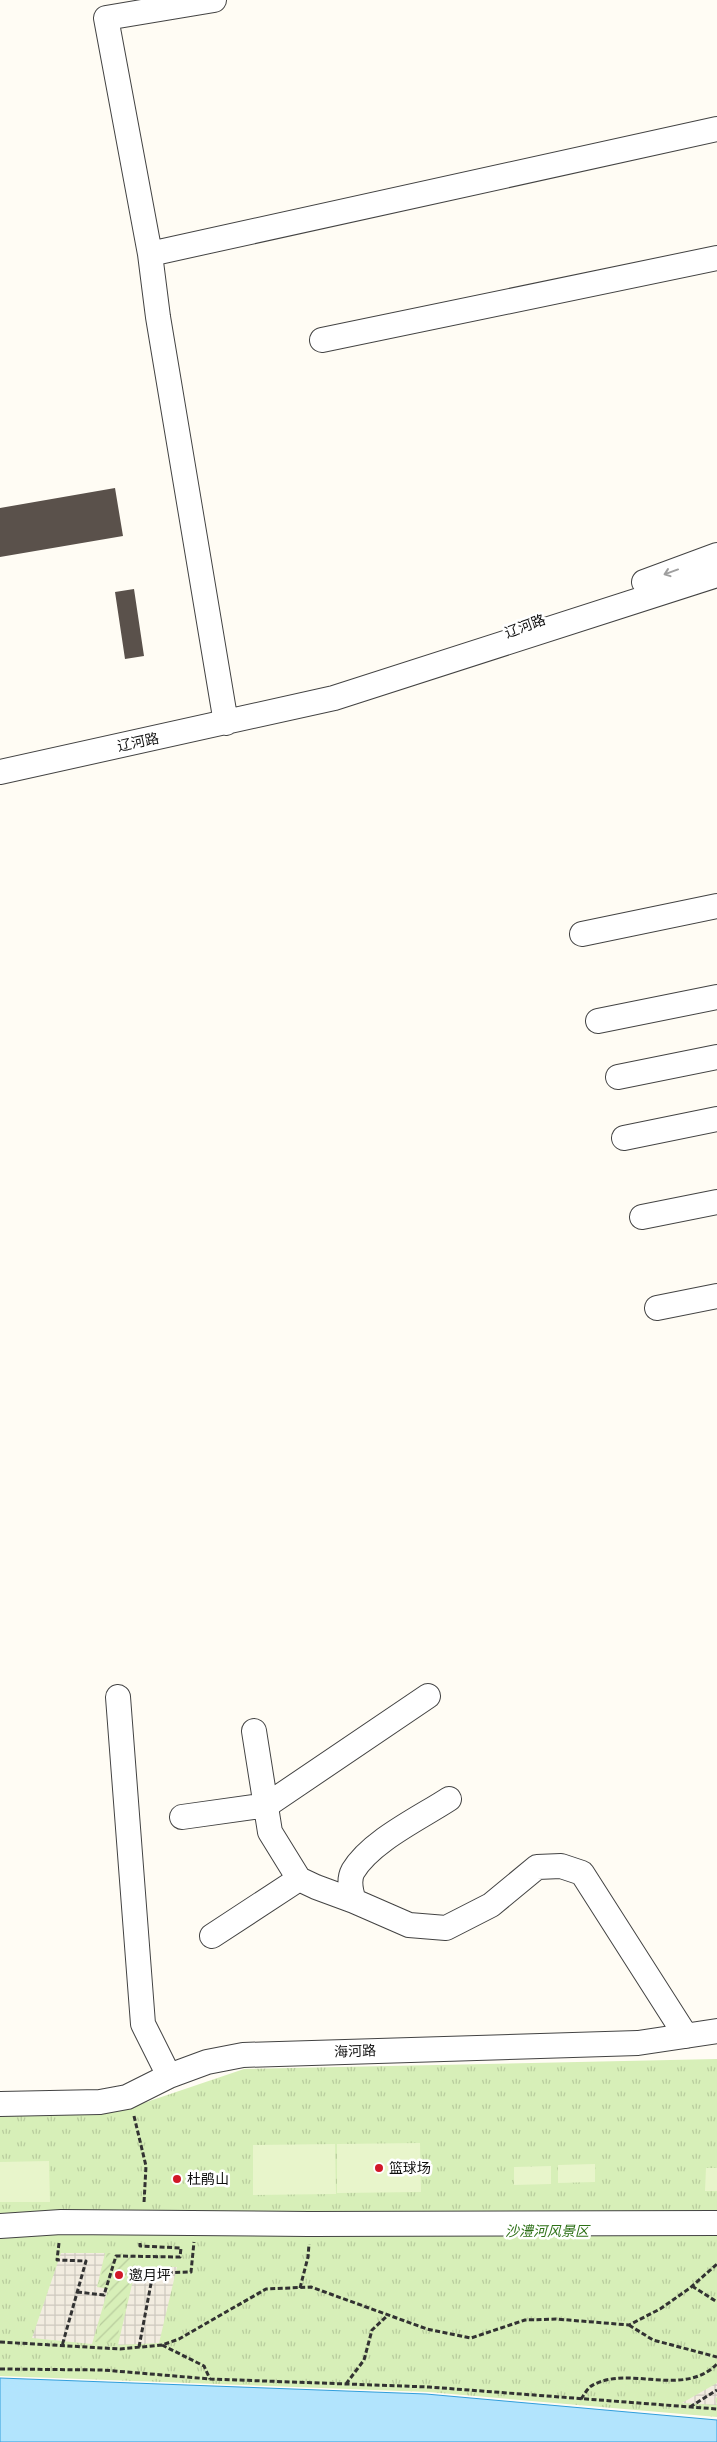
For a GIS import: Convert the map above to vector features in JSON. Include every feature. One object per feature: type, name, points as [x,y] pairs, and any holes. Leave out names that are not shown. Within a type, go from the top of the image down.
[{"type":"street","points":[[214,0],[104,9],[150,254],[158,317],[226,723]]},
{"type":"street","points":[[150,254],[717,129]]},
{"type":"street","points":[[322,340],[717,258]]},
{"type":"street","name":"辽河路","points":[[334,698],[717,555]]},
{"type":"street","name":"辽河路","points":[[0,772],[334,698],[717,575]]},
{"type":"street","points":[[582,934],[717,906]]},
{"type":"street","points":[[598,1021],[717,997]]},
{"type":"street","points":[[618,1077],[717,1057]]},
{"type":"street","points":[[624,1138],[717,1119]]},
{"type":"street","points":[[642,1217],[717,1202]]},
{"type":"street","points":[[657,1308],[717,1296]]},
{"type":"street","points":[[182,1817],[267,1805],[428,1696]]},
{"type":"street","points":[[118,1698],[143,2024],[169,2076]]},
{"type":"street","points":[[254,1730],[270,1832],[299,1879],[409,1926],[446,1928],[491,1905],[537,1868],[562,1866],[582,1873],[686,2036]]},
{"type":"street","points":[[354,1901],[350,1888],[352,1872],[374,1848],[449,1799]]},
{"type":"street","points":[[212,1936],[299,1879]]},
{"type":"street","name":"海河路","points":[[0,2104],[100,2102],[127,2097],[169,2076],[207,2062],[243,2055],[638,2043],[717,2031]]},
{"type":"street","points":[[0,2226],[60,2222],[309,2224],[717,2223]]},
{"type":"path","points":[[77,2292],[104,2295],[116,2256],[180,2257],[181,2248],[140,2246],[144,2222],[146,2166],[135,2118],[127,2097]]},
{"type":"path","points":[[60,2222],[57,2260],[86,2261],[62,2346]]},
{"type":"path","points":[[139,2347],[153,2273],[191,2272],[195,2222]]},
{"type":"path","points":[[300,2288],[308,2257],[309,2224]]},
{"type":"path","points":[[629,2325],[660,2309],[692,2286],[717,2264]]},
{"type":"path","points":[[692,2286],[717,2302]]},
{"type":"path","points":[[0,2342],[120,2349],[162,2345],[179,2339],[266,2288],[310,2287],[427,2329],[471,2338],[525,2320],[556,2319],[629,2325],[653,2340],[717,2357]]},
{"type":"path","points":[[346,2384],[364,2360],[372,2330],[388,2314]]},
{"type":"path","points":[[162,2345],[204,2366],[210,2380]]},
{"type":"path","points":[[581,2400],[592,2385],[610,2380],[684,2379],[704,2374],[717,2364]]},
{"type":"path","points":[[0,2369],[103,2370],[210,2380],[429,2387],[717,2409]]},
{"type":"path","points":[[690,2407],[717,2390]]},
{"type":"green space","name":"沙澧河风景区","points":[[717,2059],[717,2417],[428,2392],[0,2376],[0,2116],[117,2112],[244,2069]]},
{"type":"green space","name":"篮球场","points":[[420,2143],[421,2192],[337,2193],[337,2144]]},
{"type":"green space","points":[[335,2144],[336,2194],[253,2195],[253,2145]]},
{"type":"green space","points":[[49,2161],[50,2202],[0,2202],[0,2162]]},
{"type":"green space","points":[[595,2164],[595,2182],[558,2183],[558,2165]]},
{"type":"green space","points":[[551,2166],[551,2184],[514,2185],[514,2167]]},
{"type":"green space","points":[[706,2168],[717,2168],[717,2191],[705,2191]]},
{"type":"green space","points":[[107,2253],[137,2254],[116,2343],[95,2342],[110,2288],[98,2287]]},
{"type":"shaded area","points":[[61,2253],[105,2253],[97,2287],[108,2289],[92,2344],[32,2338]]},
{"type":"shaded area","points":[[136,2267],[177,2267],[159,2343],[118,2345]]},
{"type":"shaded area","points":[[717,2383],[717,2397],[715,2399],[717,2405],[682,2403]]},
{"type":"water","points":[[0,2378],[426,2394],[717,2420],[717,2442],[0,2442]]},
{"type":"building","points":[[115,488],[123,536],[0,557],[0,508]]},
{"type":"building","points":[[134,589],[144,656],[125,659],[115,592]]},
{"type":"place","name":"篮球场","points":[[379,2168]]},
{"type":"place","name":"杜鹃山","points":[[177,2179]]},
{"type":"place","name":"邀月坪","points":[[119,2275]]}]
